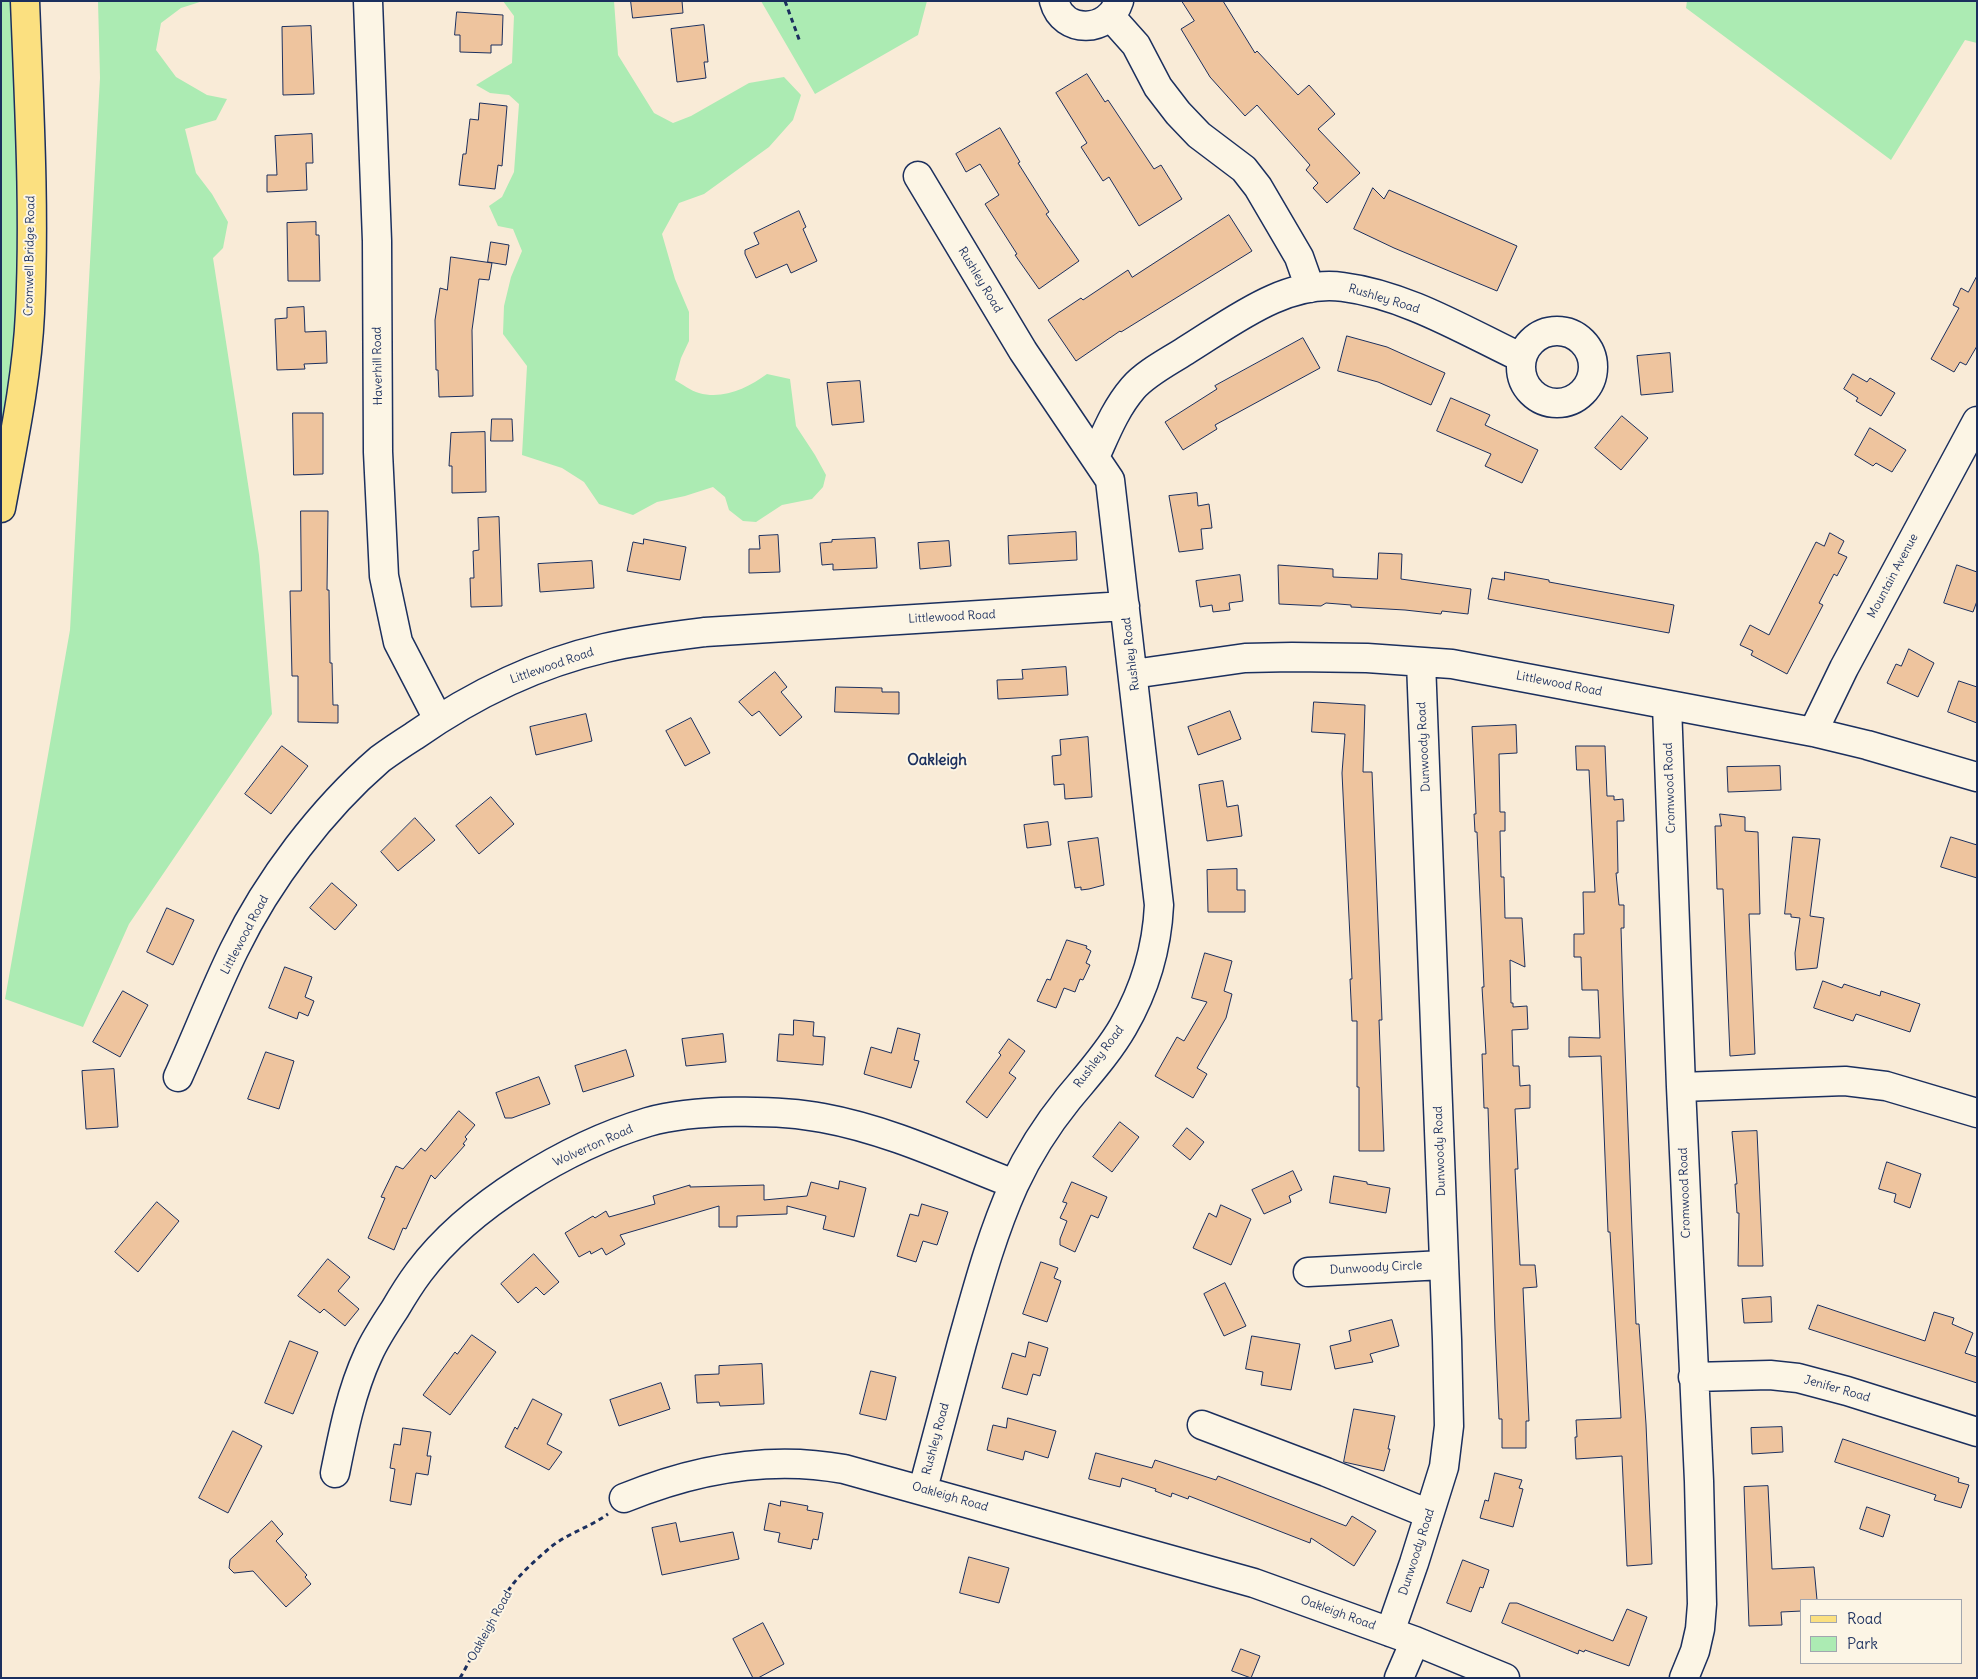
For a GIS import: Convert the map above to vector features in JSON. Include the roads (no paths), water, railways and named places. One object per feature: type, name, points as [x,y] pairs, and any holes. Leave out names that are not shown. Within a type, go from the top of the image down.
[{"type":"main road","name":"Cromwell Bridge Road","points":[[1,508],[21,402],[30,314],[31,172],[25,1]]},
{"type":"street","name":"Haverhill Road","points":[[368,1],[376,241],[378,452],[384,576],[398,642],[438,719]]},
{"type":"street","points":[[1054,1],[1060,14],[1068,22],[1079,26],[1090,27],[1101,24],[1115,9],[1158,87],[1178,113],[1199,135],[1244,169],[1258,187],[1299,257],[1310,288]]},
{"type":"street","name":"Rushley Road","points":[[918,176],[1023,351],[1110,480],[1159,905],[1158,932],[1152,960],[1123,1027],[1032,1149],[1014,1184],[996,1228],[979,1282],[923,1489]]},
{"type":"street","name":"Rushley Road","points":[[1095,458],[1116,411],[1134,386],[1158,368],[1255,308],[1282,296],[1310,288],[1342,287],[1400,302],[1522,358]]},
{"type":"street","name":"Mountain Avenue","points":[[1813,732],[1844,668],[1977,421]]},
{"type":"street","name":"Littlewood Road","points":[[178,1078],[235,949],[285,866],[307,836],[344,793],[381,758],[438,719],[478,696],[551,665],[604,648],[652,639],[705,632],[1125,606]]},
{"type":"street","name":"Littlewood Road","points":[[1133,674],[1245,658],[1367,658],[1452,664],[1813,732],[1867,745],[1977,777]]},
{"type":"street","name":"Dunwoody Road","points":[[1390,1632],[1444,1466],[1449,1426],[1421,662]]},
{"type":"street","name":"Cromwood Road","points":[[1667,705],[1681,1087],[1699,1481],[1702,1604],[1700,1629],[1695,1651],[1684,1678]]},
{"type":"street","points":[[1681,1087],[1845,1081],[1886,1086],[1977,1113]]},
{"type":"street","name":"Wolverton Road","points":[[336,1474],[353,1392],[368,1353],[419,1272],[454,1234],[491,1203],[542,1169],[610,1136],[650,1122],[692,1115],[766,1113],[822,1118],[882,1134],[1014,1184]]},
{"type":"street","name":"Dunwoody Circle","points":[[1308,1272],[1443,1265]]},
{"type":"street","name":"Jenifer Road","points":[[1693,1378],[1770,1375],[1798,1378],[1847,1391],[1977,1432]]},
{"type":"street","points":[[1202,1426],[1326,1472],[1429,1514]]},
{"type":"street","name":"Oakleigh Road","points":[[624,1498],[651,1487],[716,1469],[746,1464],[817,1464],[844,1469],[923,1489],[1254,1583],[1415,1641],[1505,1678]]},
{"type":"street","points":[[1398,1678],[1415,1641]]},
{"type":"district","name":"Oakleigh","points":[[937,761]]}]
